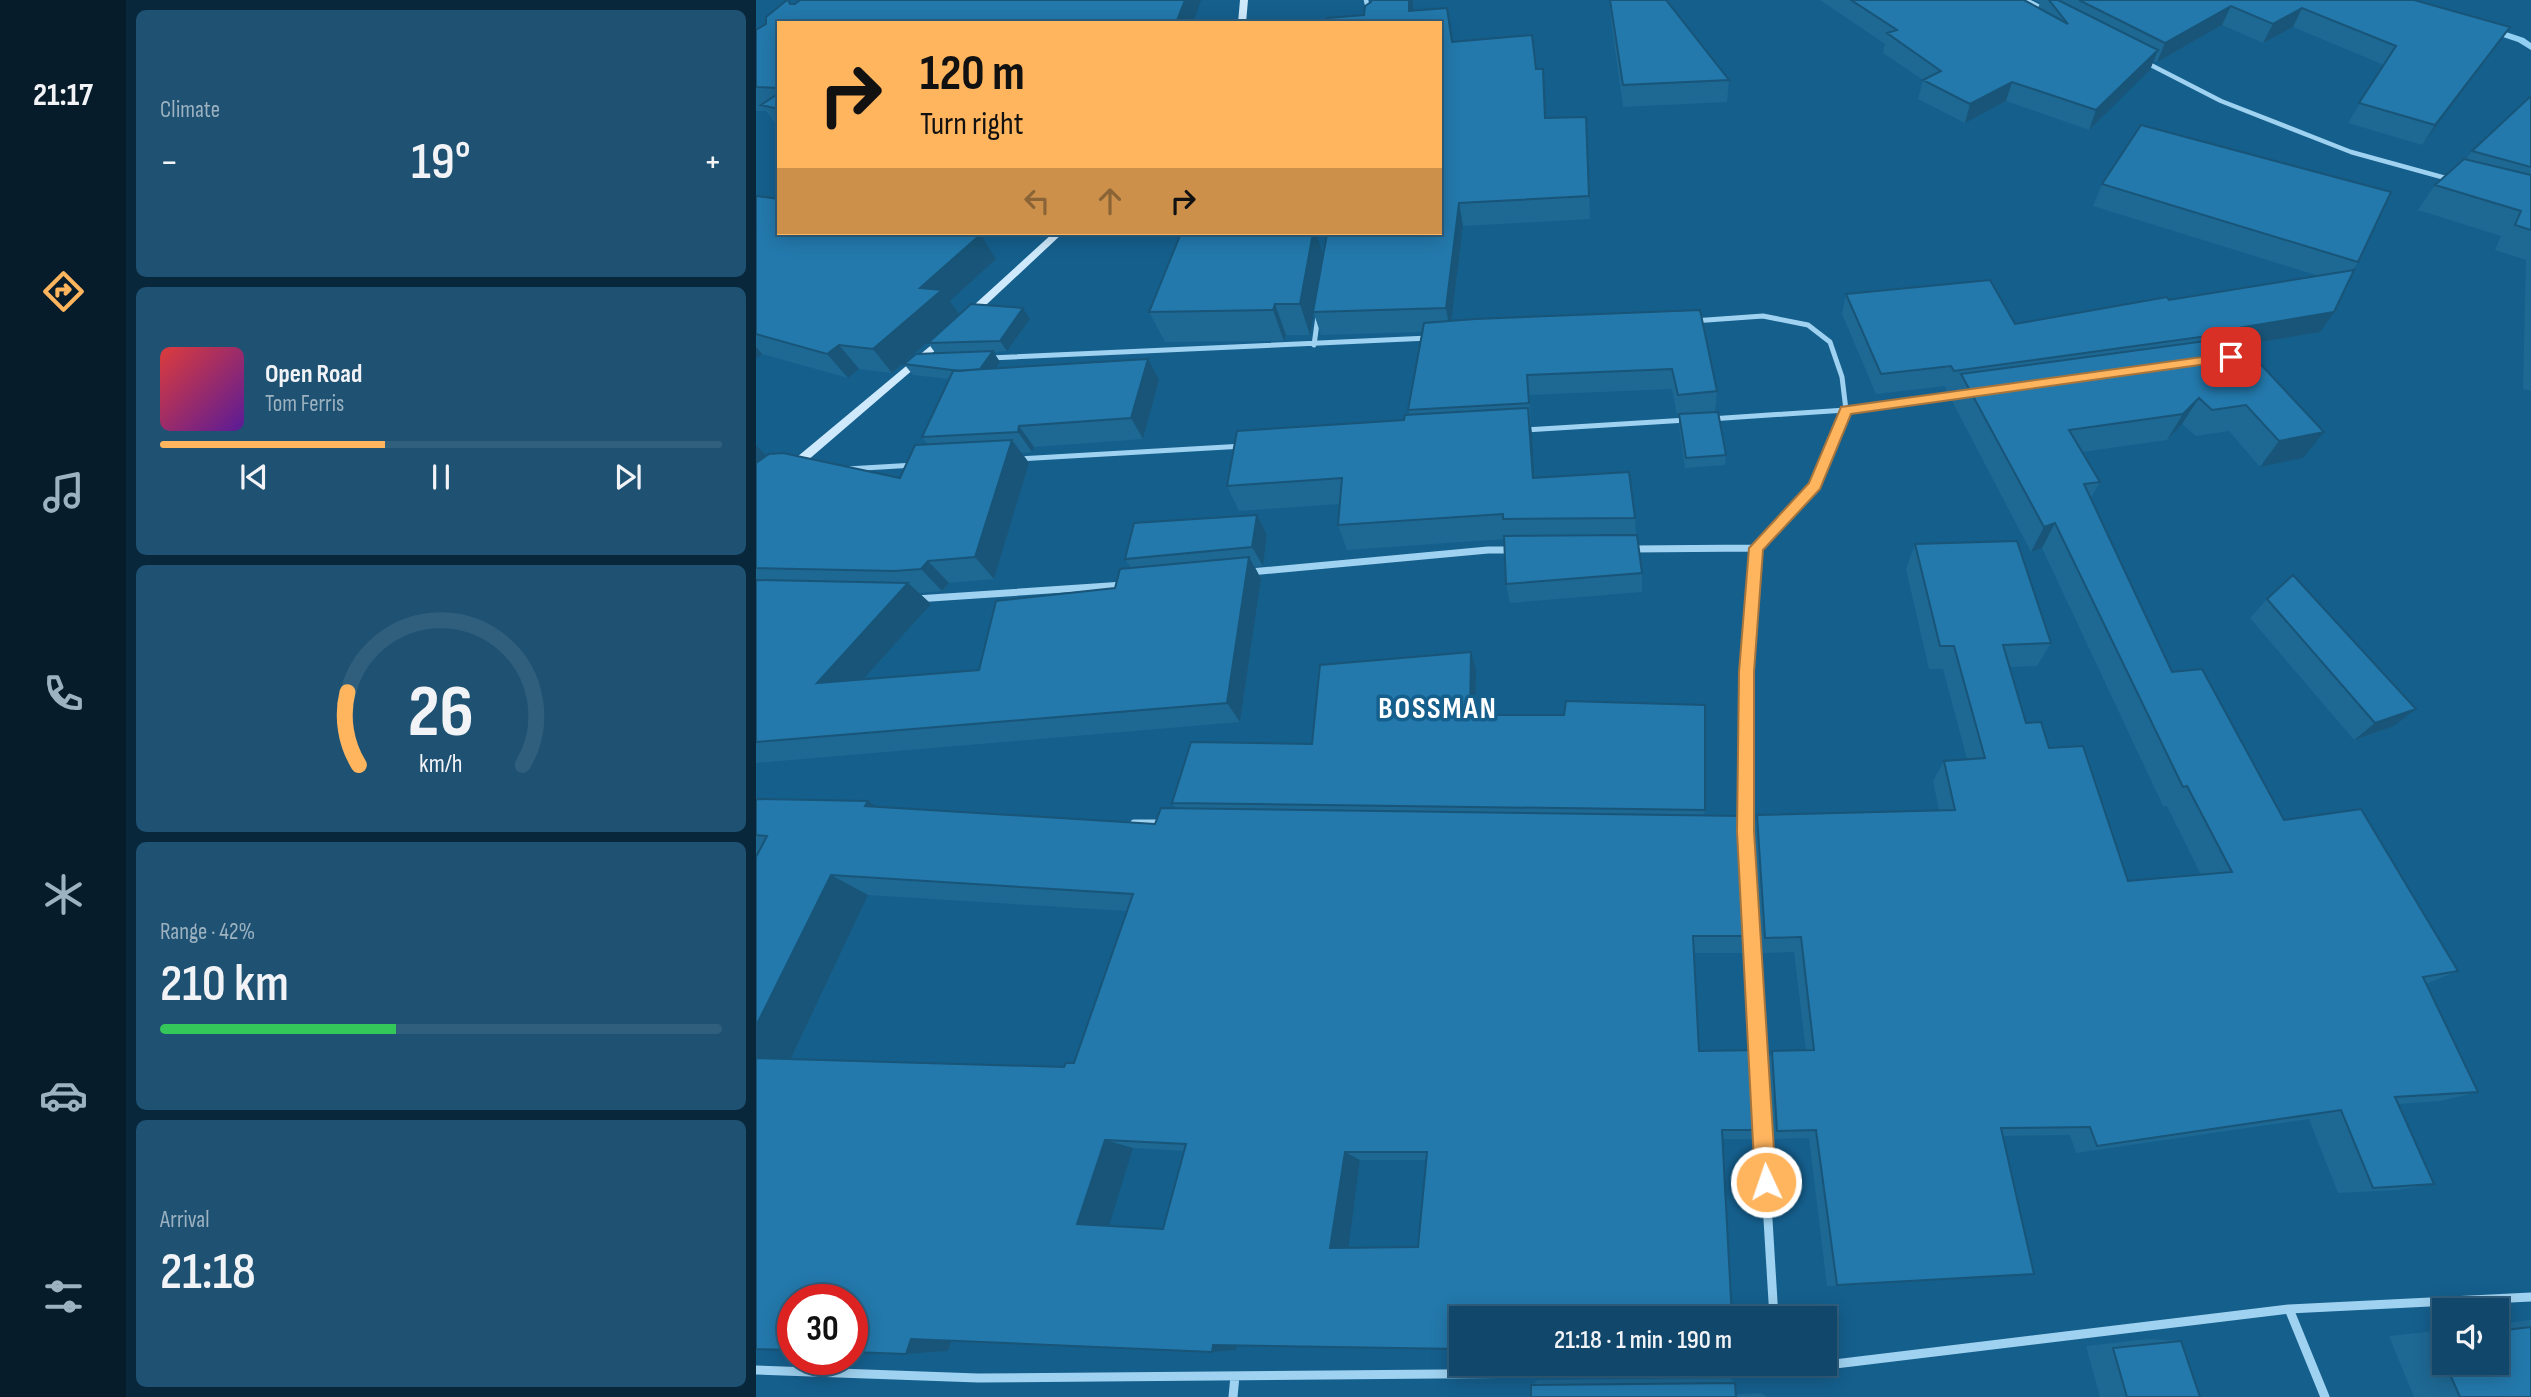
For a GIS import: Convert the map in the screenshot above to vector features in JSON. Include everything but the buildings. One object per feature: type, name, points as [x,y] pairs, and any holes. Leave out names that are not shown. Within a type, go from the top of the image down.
[{"type":"street","points":[[1242,21],[1244,0]]},
{"type":"street","points":[[1366,0],[1371,21]]},
{"type":"street","points":[[2026,0],[2054,15]]},
{"type":"street","points":[[2136,57],[2221,101],[2351,152],[2454,181]]},
{"type":"street","points":[[776,481],[919,360],[1056,235]]},
{"type":"street","points":[[1314,345],[1320,308]]},
{"type":"street","points":[[1681,321],[1763,316],[1808,325],[1830,341],[1843,377],[1846,410],[1815,485],[1756,548],[1746,672],[1746,831],[1759,1067]]},
{"type":"street","points":[[987,358],[1314,345],[1436,337]]},
{"type":"street","points":[[919,360],[933,360]]},
{"type":"street","points":[[1707,419],[1846,410],[1966,394]]},
{"type":"street","points":[[1512,431],[1693,420]]},
{"type":"street","points":[[1010,460],[1247,446]]},
{"type":"street","points":[[842,469],[926,464]]},
{"type":"street","points":[[787,472],[800,471]]},
{"type":"street","points":[[1622,549],[1756,548]]},
{"type":"street","points":[[1247,572],[1488,550],[1528,550]]},
{"type":"street","points":[[904,598],[1130,584]]},
{"type":"street","points":[[1120,823],[1176,824]]},
{"type":"street","points":[[1732,831],[1746,831]]},
{"type":"street","points":[[1762,1109],[1773,1306]]},
{"type":"street","points":[[1837,1360],[2289,1309],[2531,1297]]},
{"type":"street","points":[[2289,1309],[2325,1397]]},
{"type":"street","points":[[756,1370],[978,1378],[1449,1372]]},
{"type":"street","points":[[1233,1397],[1236,1376]]},
{"type":"waterway","points":[[2485,28],[2521,40],[2531,47]]},
{"type":"district","name":"BOSSMAN","points":[[1438,709]]},
{"type":"route","points":[[1766,1182],[1746,831],[1746,672],[1756,548],[1815,485],[1846,410],[2231,357]]}]
